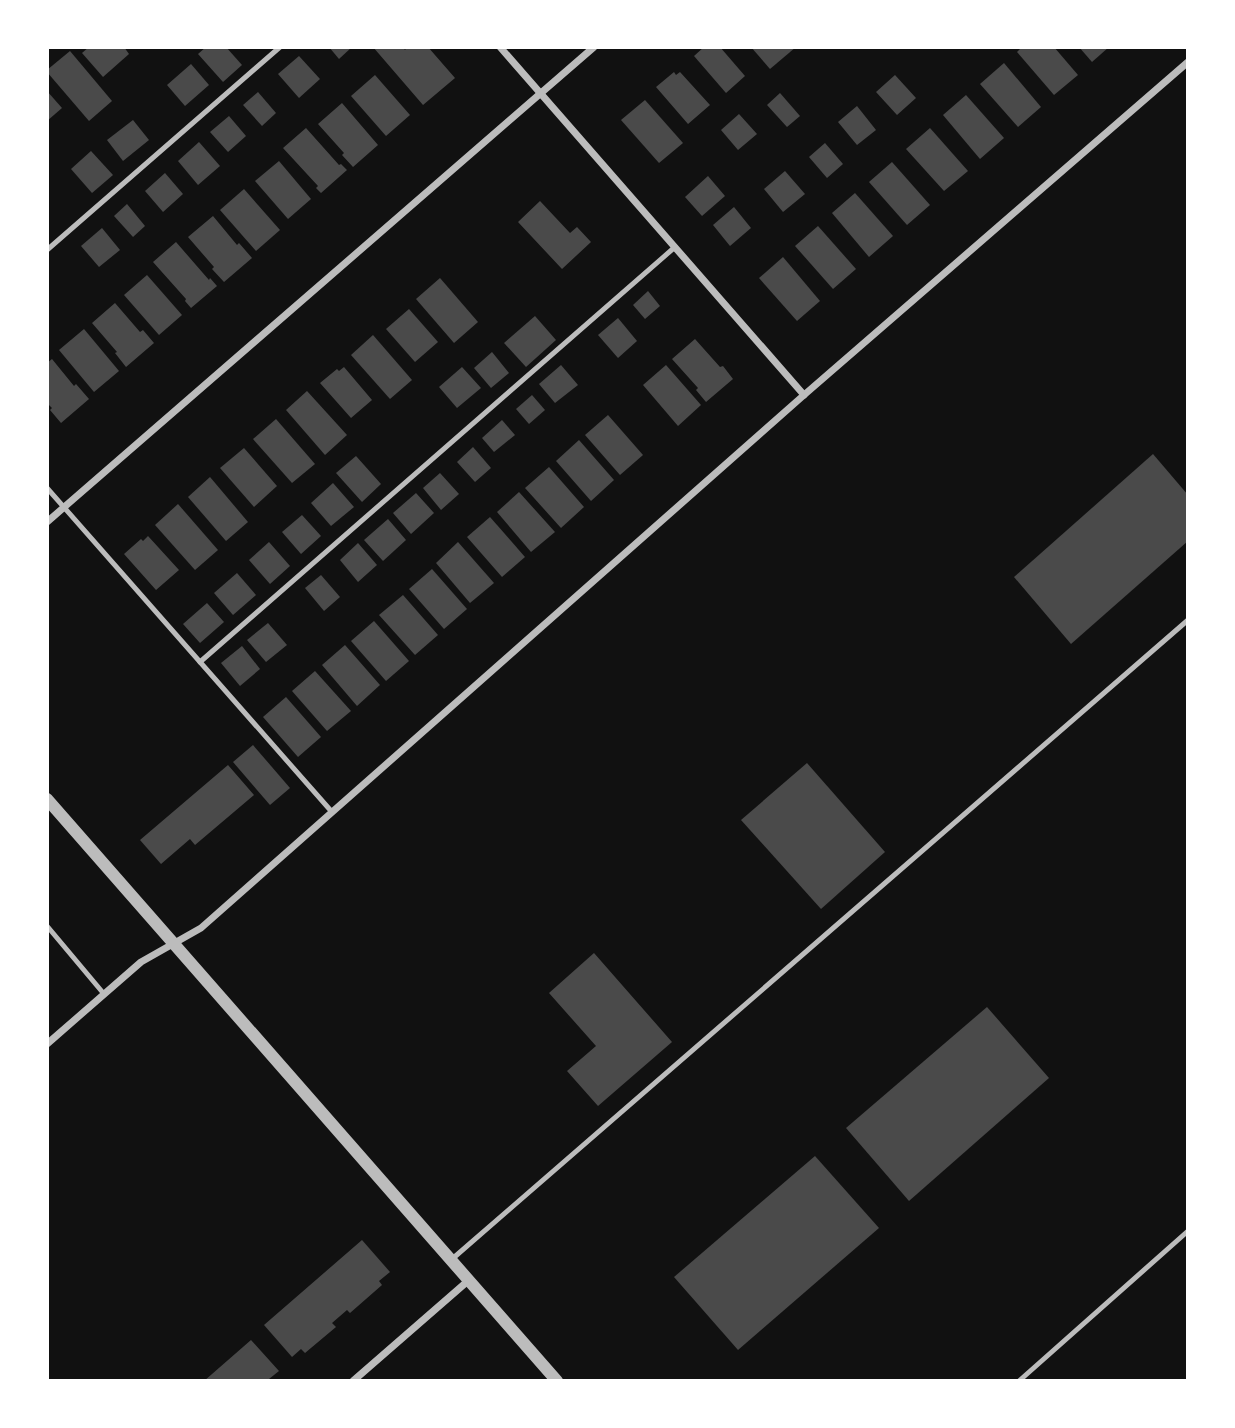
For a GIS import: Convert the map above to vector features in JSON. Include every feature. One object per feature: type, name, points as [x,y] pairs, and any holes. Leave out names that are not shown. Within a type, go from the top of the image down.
[{"type":"street","points":[[500,47],[804,395]]},
{"type":"street","points":[[47,522],[594,47]]},
{"type":"street","points":[[48,1043],[141,962],[204,926],[804,395],[1188,62]]},
{"type":"street","points":[[47,799],[558,1381]]},
{"type":"street","points":[[353,1381],[469,1280]]},
{"type":"lane","points":[[47,250],[281,47]]},
{"type":"lane","points":[[200,662],[675,247]]},
{"type":"lane","points":[[47,488],[332,813]]},
{"type":"lane","points":[[451,1260],[1188,620]]},
{"type":"lane","points":[[47,926],[104,994]]},
{"type":"lane","points":[[1019,1381],[1188,1231]]},
{"type":"building","points":[[89,47],[124,47],[129,54],[103,77],[82,53]]},
{"type":"building","points":[[206,47],[226,47],[242,65],[223,82],[198,54]]},
{"type":"building","points":[[329,47],[352,47],[339,59]]},
{"type":"building","points":[[373,47],[403,47],[405,50],[407,47],[428,47],[455,78],[423,105]]},
{"type":"building","points":[[704,47],[720,47],[745,76],[726,93],[694,56]]},
{"type":"building","points":[[751,47],[796,47],[770,69]]},
{"type":"building","points":[[1022,47],[1054,47],[1078,75],[1054,95],[1017,52]]},
{"type":"building","points":[[1079,47],[1109,47],[1092,62]]},
{"type":"building","points":[[70,51],[112,101],[89,121],[47,72]]},
{"type":"building","points":[[299,56],[320,79],[299,98],[278,74]]},
{"type":"building","points":[[1004,63],[1041,107],[1018,127],[980,84]]},
{"type":"building","points":[[191,64],[209,85],[185,106],[167,85]]},
{"type":"building","points":[[674,72],[676,75],[680,72],[710,105],[688,124],[656,87]]},
{"type":"building","points":[[375,75],[410,115],[386,136],[351,96]]},
{"type":"building","points":[[895,75],[916,98],[897,115],[876,92]]},
{"type":"building","points":[[47,91],[62,108],[47,121]]},
{"type":"building","points":[[258,92],[276,113],[262,126],[243,105]]},
{"type":"building","points":[[780,93],[800,116],[787,127],[767,105]]},
{"type":"building","points":[[966,95],[1004,138],[980,159],[943,115]]},
{"type":"building","points":[[645,100],[683,143],[659,163],[621,120]]},
{"type":"building","points":[[342,103],[378,145],[353,167],[318,124]]},
{"type":"building","points":[[857,106],[876,130],[857,145],[838,122]]},
{"type":"building","points":[[739,114],[757,134],[738,150],[721,130]]},
{"type":"building","points":[[229,116],[246,136],[228,152],[210,132]]},
{"type":"building","points":[[133,120],[149,140],[123,161],[107,140]]},
{"type":"building","points":[[306,128],[339,165],[347,170],[321,193],[316,188],[318,186],[283,148]]},
{"type":"building","points":[[930,128],[968,171],[944,191],[906,149]]},
{"type":"building","points":[[199,142],[220,166],[198,185],[178,161]]},
{"type":"building","points":[[825,143],[843,164],[827,178],[809,157]]},
{"type":"building","points":[[91,151],[113,175],[92,193],[71,169]]},
{"type":"building","points":[[279,161],[311,199],[288,219],[255,181]]},
{"type":"building","points":[[892,162],[930,205],[907,225],[869,182]]},
{"type":"building","points":[[785,171],[805,194],[783,212],[764,189]]},
{"type":"building","points":[[165,173],[183,194],[163,212],[145,191]]},
{"type":"building","points":[[708,176],[725,196],[702,216],[685,197]]},
{"type":"building","points":[[244,189],[280,230],[256,251],[220,210]]},
{"type":"building","points":[[855,193],[893,236],[869,257],[832,213]]},
{"type":"building","points":[[540,201],[570,233],[577,227],[591,242],[562,269],[518,222]]},
{"type":"building","points":[[127,204],[145,226],[133,237],[114,216]]},
{"type":"building","points":[[734,207],[751,228],[730,246],[713,225]]},
{"type":"building","points":[[213,216],[237,245],[239,243],[252,258],[224,282],[188,237]]},
{"type":"building","points":[[818,226],[856,269],[833,289],[795,246]]},
{"type":"building","points":[[102,228],[120,250],[99,267],[81,246]]},
{"type":"building","points":[[176,242],[217,286],[191,308],[153,262]]},
{"type":"building","points":[[783,257],[820,301],[797,321],[759,278]]},
{"type":"building","points":[[147,275],[182,315],[159,335],[124,295]]},
{"type":"building","points":[[440,278],[478,322],[454,343],[416,299]]},
{"type":"building","points":[[648,291],[660,306],[645,319],[633,305]]},
{"type":"building","points":[[115,303],[140,332],[143,330],[154,343],[126,367],[92,323]]},
{"type":"building","points":[[409,309],[438,342],[415,362],[386,329]]},
{"type":"building","points":[[535,316],[556,340],[526,367],[504,343]]},
{"type":"building","points":[[618,318],[637,341],[618,358],[598,335]]},
{"type":"building","points":[[84,329],[119,371],[94,392],[59,350]]},
{"type":"building","points":[[373,335],[412,380],[390,399],[351,355]]},
{"type":"building","points":[[695,339],[733,379],[706,402],[696,390],[698,388],[672,359]]},
{"type":"building","points":[[492,352],[509,373],[491,388],[474,368]]},
{"type":"building","points":[[52,359],[74,386],[76,384],[89,399],[61,423],[47,403],[47,363]]},
{"type":"building","points":[[561,365],[578,385],[555,403],[539,384]]},
{"type":"building","points":[[666,365],[701,405],[678,426],[643,385]]},
{"type":"building","points":[[344,367],[372,400],[351,418],[320,383],[337,369],[339,371]]},
{"type":"building","points":[[462,367],[481,388],[457,408],[439,387]]},
{"type":"building","points":[[307,391],[347,435],[325,455],[286,410]]},
{"type":"building","points":[[532,395],[545,410],[529,424],[516,409]]},
{"type":"building","points":[[608,415],[643,455],[620,475],[585,435]]},
{"type":"building","points":[[276,419],[315,464],[292,483],[253,439]]},
{"type":"building","points":[[502,420],[515,435],[494,452],[482,438]]},
{"type":"building","points":[[579,440],[614,480],[591,501],[556,461]]},
{"type":"building","points":[[473,447],[491,468],[475,482],[457,462]]},
{"type":"building","points":[[244,448],[277,486],[254,507],[220,468]]},
{"type":"building","points":[[1153,454],[1188,495],[1188,541],[1071,644],[1014,577]]},
{"type":"building","points":[[356,456],[381,484],[362,502],[336,473]]},
{"type":"building","points":[[549,467],[584,507],[561,528],[525,488]]},
{"type":"building","points":[[440,473],[459,494],[441,510],[423,488]]},
{"type":"building","points":[[210,477],[248,522],[226,541],[188,497]]},
{"type":"building","points":[[333,483],[354,507],[331,526],[311,503]]},
{"type":"building","points":[[519,492],[555,532],[531,552],[497,512]]},
{"type":"building","points":[[416,493],[434,513],[411,534],[393,513]]},
{"type":"building","points":[[178,504],[218,550],[195,570],[155,525]]},
{"type":"building","points":[[302,515],[321,536],[301,554],[282,532]]},
{"type":"building","points":[[490,517],[525,557],[502,577],[467,537]]},
{"type":"building","points":[[388,519],[406,540],[383,561],[364,540]]},
{"type":"building","points":[[148,536],[179,570],[156,590],[124,554]]},
{"type":"building","points":[[269,542],[290,566],[270,584],[249,560]]},
{"type":"building","points":[[458,542],[494,583],[470,603],[436,563]]},
{"type":"building","points":[[358,543],[377,565],[358,582],[340,560]]},
{"type":"building","points":[[432,569],[467,609],[444,629],[409,589]]},
{"type":"building","points":[[237,573],[256,595],[233,615],[214,593]]},
{"type":"building","points":[[321,575],[340,597],[324,611],[305,588]]},
{"type":"building","points":[[403,595],[438,635],[415,655],[379,615]]},
{"type":"building","points":[[207,603],[224,622],[200,643],[183,624]]},
{"type":"building","points":[[374,621],[409,661],[386,681],[351,641]]},
{"type":"building","points":[[268,623],[287,645],[266,662],[247,640]]},
{"type":"building","points":[[345,645],[380,685],[357,706],[322,665]]},
{"type":"building","points":[[242,646],[260,669],[240,686],[221,663]]},
{"type":"building","points":[[315,671],[351,711],[327,731],[292,691]]},
{"type":"building","points":[[286,697],[321,737],[298,757],[263,717]]},
{"type":"building","points":[[253,745],[290,788],[270,805],[233,762]]},
{"type":"building","points":[[807,763],[885,852],[821,909],[741,820]]},
{"type":"building","points":[[228,765],[254,795],[195,845],[190,839],[161,864],[140,840]]},
{"type":"building","points":[[594,953],[672,1042],[598,1106],[567,1071],[596,1046],[549,993]]},
{"type":"building","points":[[987,1007],[1049,1078],[909,1201],[846,1128]]},
{"type":"building","points":[[815,1156],[879,1228],[738,1350],[674,1277]]},
{"type":"building","points":[[362,1240],[390,1272],[379,1281],[382,1285],[350,1313],[347,1310],[332,1323],[336,1327],[305,1353],[301,1349],[292,1357],[264,1325]]},
{"type":"building","points":[[251,1340],[279,1371],[270,1381],[204,1381]]}]
